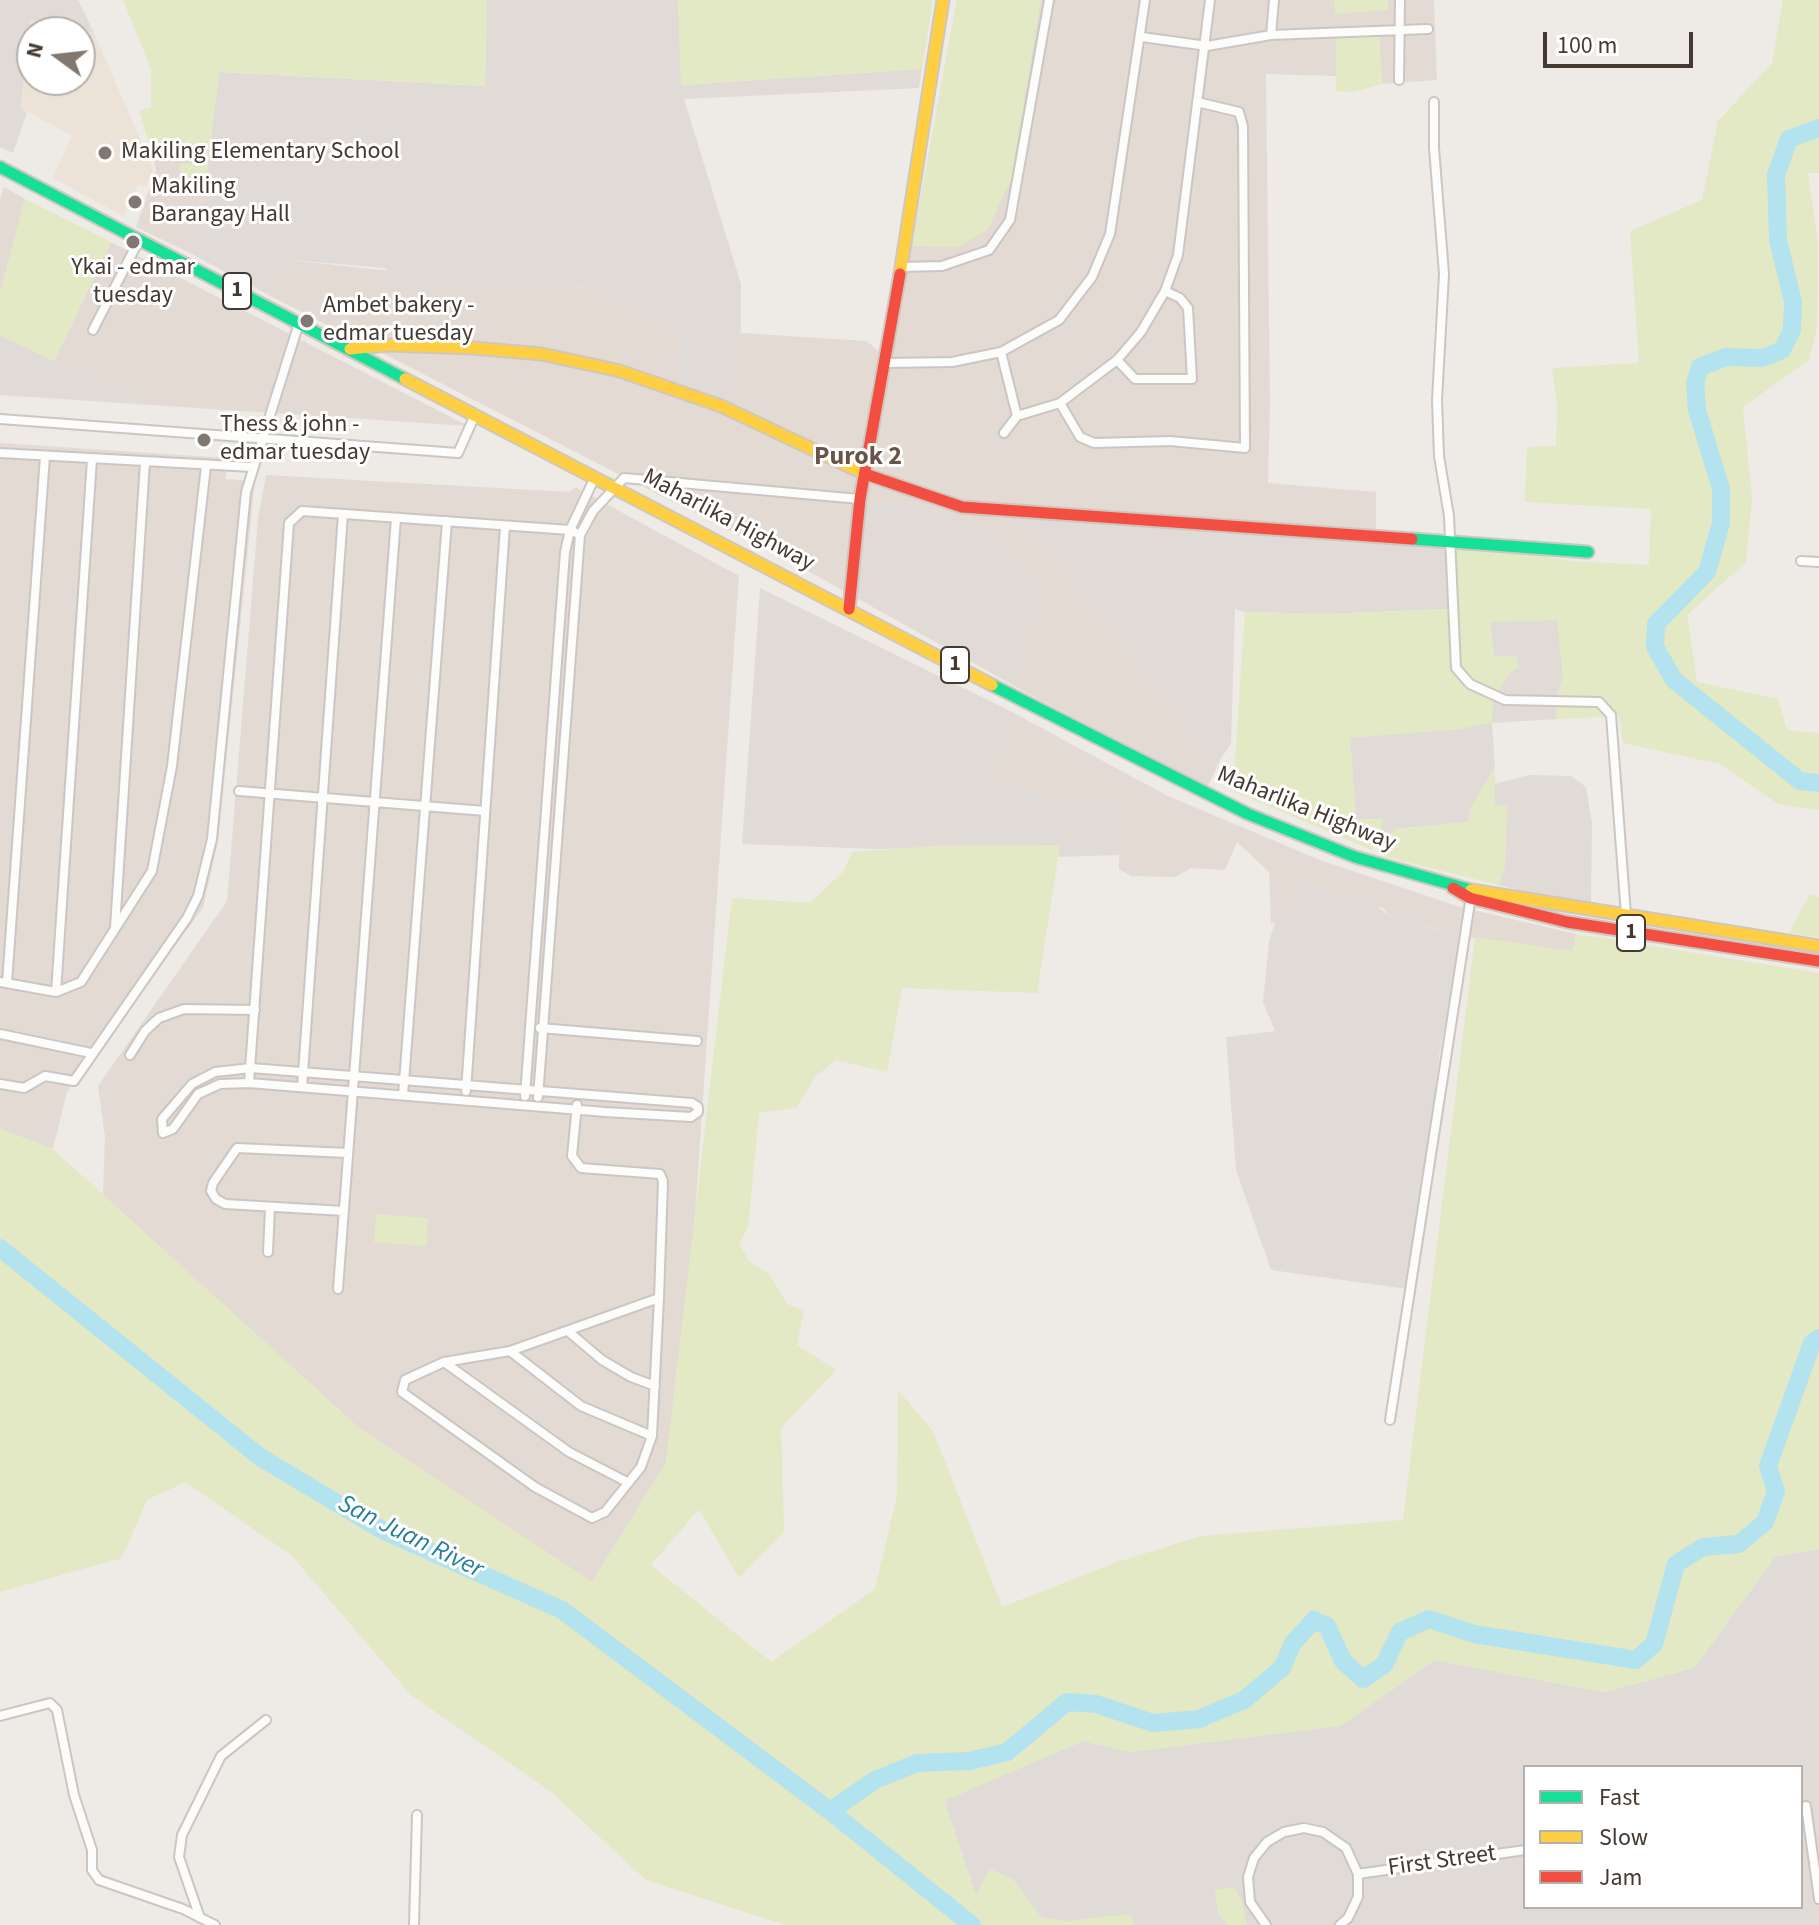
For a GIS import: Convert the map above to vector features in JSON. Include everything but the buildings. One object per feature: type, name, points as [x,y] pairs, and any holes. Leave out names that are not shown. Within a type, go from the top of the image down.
[{"type":"main road","points":[[849,609],[860,499],[886,363],[943,0]]},
{"type":"main road","name":"Maharlika Highway","points":[[0,167],[1213,798],[1355,857],[1449,886],[1626,933],[1819,961]]},
{"type":"main road","points":[[350,350],[387,345],[473,348],[542,354],[620,371],[721,406],[864,474],[962,507],[1448,539],[1588,552]]},
{"type":"main road","name":"Maharlika Highway","points":[[1472,892],[1819,946]]},
{"type":"street","points":[[901,267],[942,266],[989,250],[1010,220],[1049,0]]},
{"type":"street","points":[[886,363],[952,362],[1001,352],[1059,320],[1092,277],[1110,234],[1142,37],[1145,0]]},
{"type":"street","points":[[1004,433],[1017,416],[1060,403],[1117,360],[1141,332],[1165,291],[1178,255],[1207,46],[1210,0]]},
{"type":"street","points":[[1271,35],[1274,0]]},
{"type":"street","points":[[1399,80],[1400,0]]},
{"type":"street","points":[[1142,37],[1207,46],[1271,35],[1428,29]]},
{"type":"street","points":[[1060,403],[1085,441],[1170,441],[1245,448],[1243,126],[1239,112],[1197,102]]},
{"type":"street","points":[[1434,102],[1444,274],[1439,442],[1456,668],[1470,684],[1505,700],[1599,702],[1611,715],[1626,916]]},
{"type":"street","points":[[93,330],[139,240]]},
{"type":"street","points":[[1117,360],[1135,379],[1192,379],[1188,308],[1180,298],[1165,291]]},
{"type":"street","points":[[0,1084],[24,1088],[45,1076],[74,1081],[187,918],[198,896],[212,839],[246,492],[299,323]]},
{"type":"street","points":[[1001,352],[1017,416]]},
{"type":"street","points":[[0,419],[458,453],[475,415]]},
{"type":"street","points":[[0,453],[252,467]]},
{"type":"street","points":[[45,456],[4,983],[56,992],[81,982],[152,871],[172,766],[206,466]]},
{"type":"street","points":[[56,992],[92,459]]},
{"type":"street","points":[[115,929],[145,462]]},
{"type":"street","points":[[524,1105],[565,552],[570,530],[595,477]]},
{"type":"street","points":[[538,1106],[580,535],[613,486],[624,478],[860,499]]},
{"type":"street","points":[[249,1083],[289,523],[302,511],[570,530],[580,535]]},
{"type":"street","points":[[302,1087],[343,514]]},
{"type":"street","points":[[338,1289],[396,518]]},
{"type":"street","points":[[403,1095],[447,521]]},
{"type":"street","points":[[465,1100],[505,526]]},
{"type":"street","points":[[1801,561],[1819,562]]},
{"type":"street","points":[[239,791],[485,811]]},
{"type":"street","points":[[1390,1420],[1472,892]]},
{"type":"street","points":[[130,1055],[145,1031],[159,1018],[171,1013],[184,1009],[255,1010]]},
{"type":"street","points":[[531,1028],[697,1041]]},
{"type":"street","points":[[0,1034],[91,1053]]},
{"type":"street","points":[[251,1068],[303,1073],[692,1103],[698,1112],[691,1117],[249,1083],[220,1084],[198,1094],[173,1129],[167,1133],[160,1128],[162,1119],[192,1084],[215,1072],[251,1068]]},
{"type":"street","points":[[578,1096],[572,1156],[581,1168],[660,1174],[663,1181],[659,1298],[652,1436],[641,1467],[605,1512],[592,1518],[535,1487],[402,1392],[405,1380],[444,1362],[510,1351],[659,1298]]},
{"type":"street","points":[[344,1211],[225,1204],[216,1199],[211,1191],[233,1151],[249,1146],[348,1153]]},
{"type":"street","points":[[268,1252],[270,1208]]},
{"type":"street","points":[[569,1332],[602,1360],[631,1377],[655,1386]]},
{"type":"street","points":[[510,1351],[581,1406],[652,1436]]},
{"type":"street","points":[[444,1362],[569,1452],[627,1482]]},
{"type":"street","points":[[0,1716],[50,1703],[57,1710],[74,1795],[92,1850],[92,1870],[99,1880],[215,1925]]},
{"type":"street","points":[[200,1918],[179,1857],[182,1835],[221,1756],[266,1720]]},
{"type":"street","points":[[1819,1804],[1803,1806],[1819,1899]]},
{"type":"street","points":[[414,1925],[417,1815]]},
{"type":"street","name":"First Street","points":[[1266,1925],[1250,1902],[1248,1877],[1254,1858],[1267,1842],[1284,1832],[1304,1828],[1323,1832],[1346,1848],[1358,1874],[1358,1897],[1348,1918],[1340,1925]]},
{"type":"street","name":"First Street","points":[[1358,1874],[1523,1850]]},
{"type":"shaded area","points":[[0,0],[78,0],[86,16],[16,16],[16,96],[22,96],[21,107],[27,113],[13,153],[0,147]]},
{"type":"shaded area","points":[[487,0],[678,0],[682,85],[922,69],[919,88],[684,99],[741,284],[741,333],[727,401],[677,381],[681,328],[594,288],[516,285],[404,292],[385,268],[291,260],[263,292],[190,253],[206,180],[219,72],[485,86]]},
{"type":"shaded area","points":[[957,0],[1434,0],[1437,80],[1382,84],[1379,37],[1336,38],[1337,76],[1266,74],[1268,483],[1376,492],[1376,536],[1024,518],[1063,562],[1220,760],[1208,786],[1036,698],[808,571],[263,292],[290,260],[516,285],[594,288],[681,328],[727,401],[741,333],[867,341],[879,352],[871,391],[885,392]]},
{"type":"shaded area","name":"Makiling Elementary School","points":[[96,38],[153,169],[146,187],[138,184],[123,216],[53,178],[72,136],[21,108],[22,96],[96,96]]},
{"type":"shaded area","points":[[174,148],[203,150],[205,155],[204,164],[180,164],[181,173],[206,180],[190,253],[136,227],[156,170],[152,154],[166,156]]},
{"type":"shaded area","points":[[4,187],[25,199],[0,294],[0,199]]},
{"type":"shaded area","points":[[111,242],[468,426],[136,404],[136,392],[54,361]]},
{"type":"shaded area","points":[[0,335],[54,361],[137,392],[136,404],[0,395]]},
{"type":"shaded area","points":[[0,443],[227,458],[226,479],[255,481],[218,841],[203,908],[67,1092],[53,1149],[0,1129]]},
{"type":"shaded area","points":[[266,475],[569,492],[575,487],[739,576],[694,1228],[666,1463],[592,1582],[360,1429],[103,1195],[105,1137],[98,1086],[227,901],[258,518]]},
{"type":"shaded area","points":[[870,503],[923,507],[996,536],[1043,586],[1011,679],[856,596],[854,581]]},
{"type":"shaded area","points":[[1028,513],[1446,541],[1447,609],[1326,614],[1245,612],[1235,609],[1231,744],[1220,760],[1063,562],[1023,518]]},
{"type":"shaded area","points":[[760,588],[1010,711],[990,787],[1128,807],[1119,855],[1059,857],[1059,845],[877,849],[742,844]]},
{"type":"shaded area","points":[[1558,620],[1563,678],[1556,700],[1557,719],[1492,723],[1495,767],[1472,806],[1468,822],[1395,829],[1383,846],[1375,844],[1383,820],[1356,820],[1350,737],[1459,729],[1493,700],[1509,673],[1494,658],[1490,621]]},
{"type":"shaded area","points":[[1010,711],[1168,796],[1320,860],[1460,907],[1576,934],[1573,952],[1461,936],[1388,915],[1383,908],[1301,882],[1292,912],[1280,910],[1275,923],[1271,923],[1269,872],[1237,842],[1225,870],[1191,868],[1175,877],[1131,876],[1119,869],[1127,807],[989,787]]},
{"type":"shaded area","points":[[1530,775],[1571,776],[1586,787],[1592,823],[1591,902],[1551,898],[1499,885],[1505,866],[1506,806],[1495,805],[1495,784]]},
{"type":"shaded area","points":[[1301,882],[1373,903],[1388,915],[1460,936],[1439,1057],[1414,1290],[1271,1270],[1236,1170],[1226,1037],[1275,1031],[1263,1002],[1269,941],[1279,910],[1292,912]]},
{"type":"shaded area","points":[[1819,1549],[1819,1925],[1028,1925],[976,1896],[944,1800],[1083,1741],[1130,1752],[1340,1726],[1435,1660],[1604,1692],[1694,1668],[1775,1557]]},
{"type":"green space","points":[[123,0],[487,0],[485,86],[219,72],[206,180],[181,173],[180,163],[204,164],[202,150],[174,148],[166,156],[152,154],[139,110],[151,108],[151,69]]},
{"type":"green space","points":[[678,0],[933,0],[922,69],[681,85]]},
{"type":"green space","points":[[957,0],[1041,0],[1011,179],[988,229],[958,247],[912,246]]},
{"type":"green space","points":[[1334,0],[1388,0],[1389,10],[1335,14]]},
{"type":"green space","points":[[1783,0],[1819,0],[1819,173],[1808,173],[1818,244],[1817,327],[1809,360],[1743,407],[1752,498],[1746,562],[1687,615],[1697,682],[1778,699],[1787,730],[1819,733],[1819,810],[1778,804],[1720,764],[1623,743],[1619,716],[1557,719],[1556,700],[1563,678],[1557,620],[1490,622],[1494,657],[1516,655],[1519,667],[1509,673],[1493,700],[1492,723],[1459,729],[1350,738],[1356,819],[1384,819],[1372,850],[1233,791],[1245,612],[1326,614],[1454,609],[1452,545],[1498,547],[1568,561],[1649,565],[1651,509],[1525,502],[1527,447],[1556,446],[1557,406],[1552,368],[1639,363],[1630,231],[1702,200],[1718,121],[1772,63]]},
{"type":"green space","points":[[1379,37],[1382,84],[1352,92],[1336,91],[1336,38]]},
{"type":"green space","points":[[25,199],[111,242],[54,361],[0,335],[0,294]]},
{"type":"green space","points":[[1495,767],[1495,805],[1507,806],[1505,866],[1499,885],[1382,856],[1383,846],[1395,829],[1468,822],[1472,806]]},
{"type":"green space","points":[[1060,845],[1037,993],[902,988],[887,1072],[836,1060],[816,1076],[796,1108],[759,1113],[748,1227],[739,1244],[750,1262],[770,1275],[787,1304],[804,1310],[797,1345],[836,1370],[781,1428],[784,1532],[739,1578],[699,1509],[651,1565],[771,1662],[875,1589],[897,1496],[898,1390],[933,1431],[1002,1607],[1117,1562],[1201,1536],[1403,1520],[1475,937],[1572,951],[1576,934],[1819,973],[1819,1549],[1775,1557],[1694,1668],[1604,1692],[1435,1660],[1340,1726],[1130,1752],[1083,1741],[944,1801],[976,1895],[990,1869],[1013,1879],[1042,1918],[1067,1921],[1130,1914],[1135,1925],[785,1925],[646,1880],[550,1791],[411,1695],[291,1555],[185,1482],[147,1500],[122,1558],[0,1592],[0,1129],[53,1149],[360,1429],[592,1582],[666,1463],[732,898],[810,903],[843,872],[852,852],[934,846]]},
{"type":"green space","points":[[1810,894],[1819,897],[1819,937],[1789,933]]},
{"type":"green space","points":[[376,1214],[428,1218],[426,1246],[374,1242]]},
{"type":"green space","points":[[1234,1887],[1241,1899],[1247,1925],[1227,1925],[1218,1914],[1215,1890]]},
{"type":"waterway","points":[[1819,128],[1789,139],[1776,175],[1778,240],[1793,302],[1792,330],[1782,350],[1762,358],[1726,357],[1700,367],[1695,383],[1697,410],[1721,489],[1721,523],[1707,572],[1656,624],[1655,647],[1674,680],[1800,781],[1819,783]]},
{"type":"waterway","name":"San Juan River","points":[[0,1248],[260,1457],[382,1530],[562,1610],[830,1811],[972,1925]]},
{"type":"waterway","points":[[830,1811],[875,1780],[917,1763],[969,1761],[1007,1752],[1067,1702],[1096,1704],[1153,1723],[1199,1719],[1244,1700],[1282,1668],[1293,1643],[1314,1620],[1327,1626],[1343,1661],[1363,1679],[1384,1665],[1400,1632],[1429,1619],[1474,1634],[1636,1660],[1654,1644],[1676,1564],[1703,1547],[1739,1544],[1765,1522],[1776,1491],[1768,1466],[1812,1343],[1819,1338]]},
{"type":"traffic: fast","points":[[0,167],[405,379]]},
{"type":"traffic: fast","points":[[1412,539],[1588,552]]},
{"type":"traffic: fast","points":[[992,685],[1248,814],[1355,857],[1471,890]]},
{"type":"traffic: slow","points":[[900,274],[943,0]]},
{"type":"traffic: slow","points":[[350,349],[387,345],[473,348],[542,354],[620,371],[721,406],[865,474]]},
{"type":"traffic: slow","points":[[405,379],[992,685]]},
{"type":"traffic: slow","points":[[1471,890],[1819,946]]},
{"type":"traffic: jam","points":[[849,609],[860,499],[900,274]]},
{"type":"traffic: jam","points":[[865,474],[962,507],[1412,539]]},
{"type":"traffic: jam","points":[[1453,888],[1470,898],[1567,922],[1819,961]]},
{"type":"place","name":"Makiling Elementary School","points":[[105,153]]},
{"type":"place","name":"Makiling Barangay Hall","points":[[135,202]]},
{"type":"place","name":"Ykai - edmar tuesday","points":[[133,242]]},
{"type":"place","name":"Ambet bakery - edmar tuesday","points":[[307,321]]},
{"type":"place","name":"Thess & john - edmar tuesday","points":[[204,440]]},
{"type":"district","name":"Purok 2","points":[[858,458]]}]
